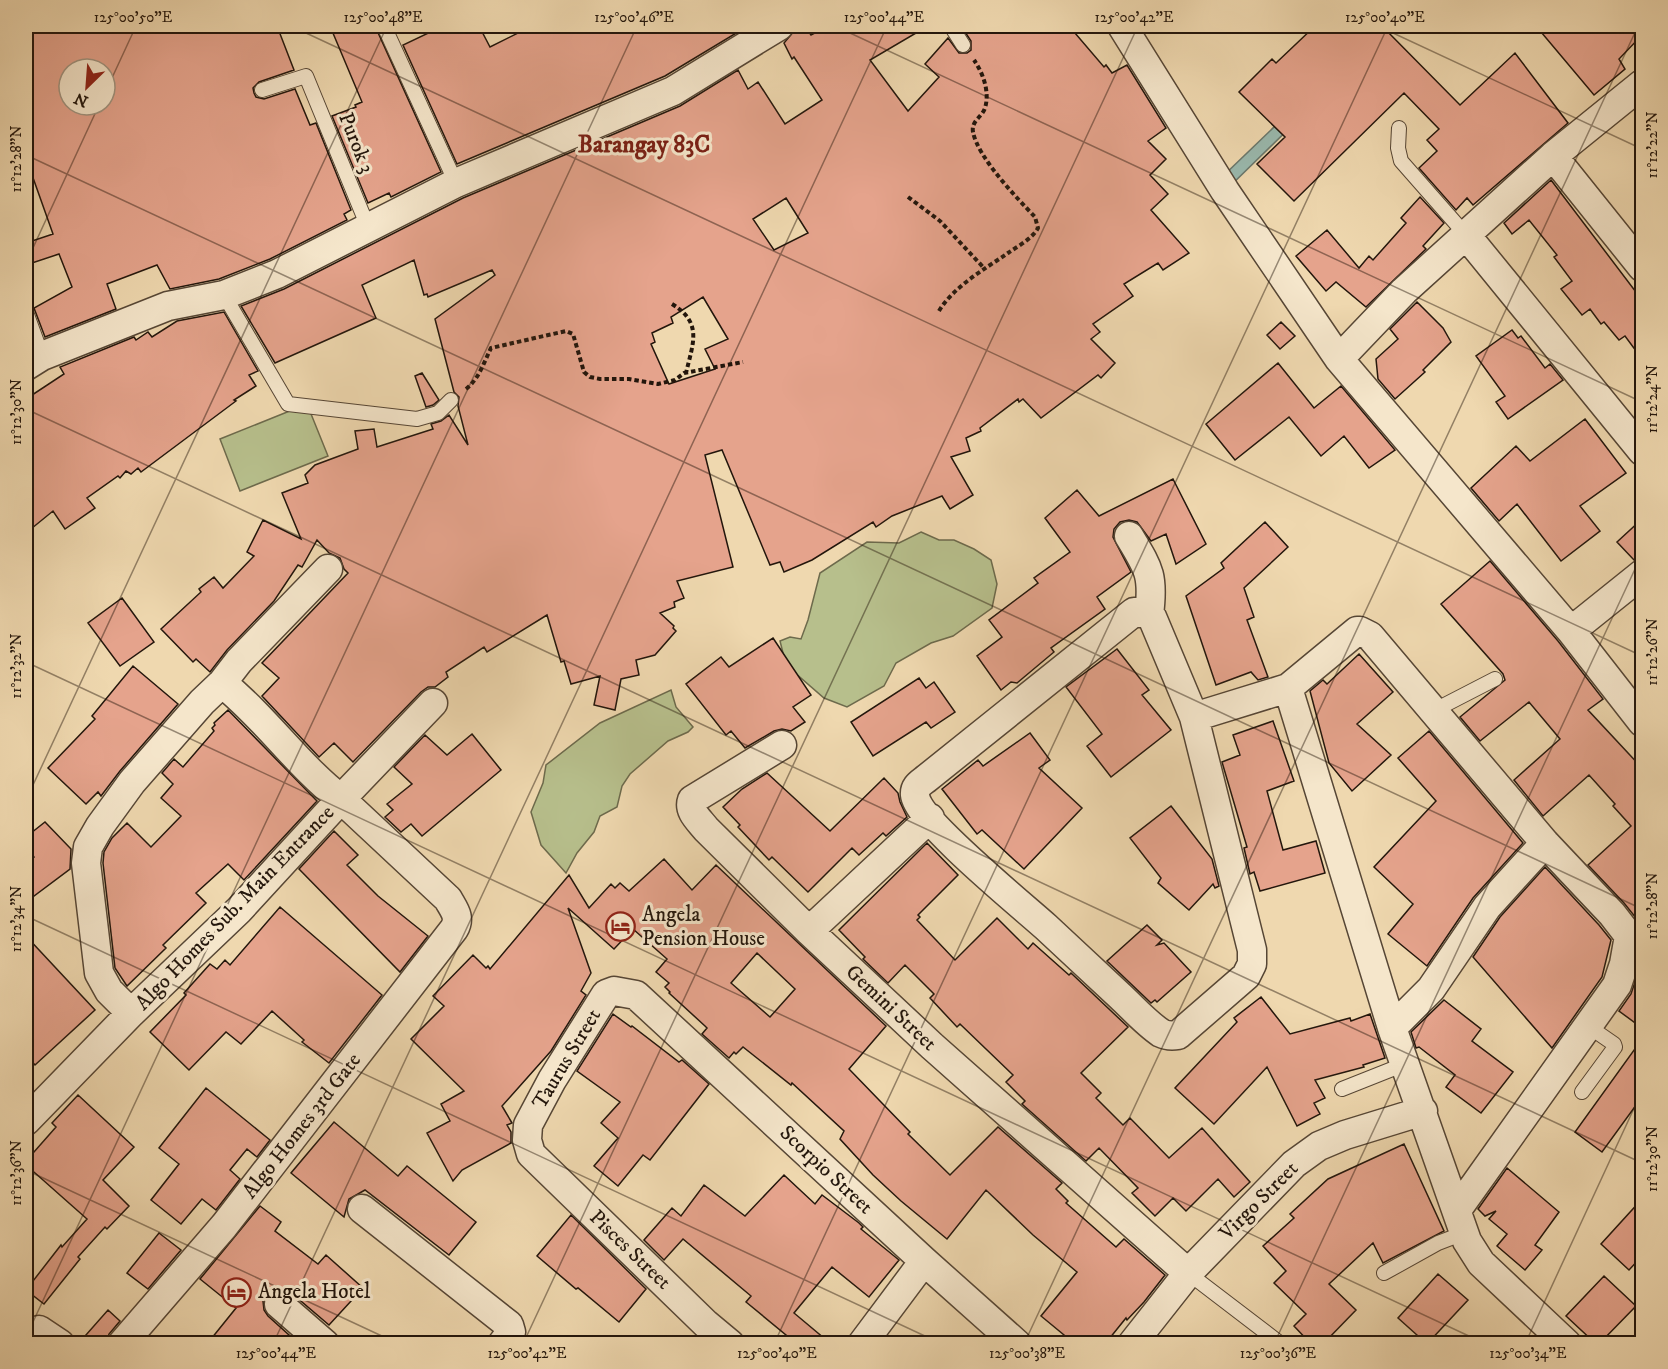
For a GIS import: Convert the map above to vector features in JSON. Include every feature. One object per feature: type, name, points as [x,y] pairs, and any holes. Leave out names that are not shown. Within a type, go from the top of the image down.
[{"type":"street","points":[[1122,26],[1231,200],[1339,359],[1571,631],[1642,722]]},
{"type":"street","points":[[34,361],[168,306],[224,296],[277,274],[456,183],[673,91],[774,27]]},
{"type":"street","points":[[1339,359],[1404,291],[1553,156],[1642,84]]},
{"type":"street","points":[[1553,156],[1642,267]]},
{"type":"street","points":[[1466,235],[1642,451]]},
{"type":"street","points":[[1129,536],[1147,565],[1151,577],[1149,615]]},
{"type":"street","points":[[131,1014],[110,991],[99,973],[86,863],[88,848],[100,826],[132,782],[202,702],[222,683],[239,661],[328,569]]},
{"type":"street","points":[[1571,631],[1642,574]]},
{"type":"street","points":[[1134,612],[1152,617],[1194,717],[1252,950],[1252,964],[1246,976],[1178,1035],[1172,1036],[1163,1034],[1143,1018],[1046,926],[963,855],[916,800],[915,793],[917,786],[1134,612]]},
{"type":"street","points":[[1194,717],[1288,688],[1357,632],[1360,631],[1370,636],[1545,843],[1612,914],[1629,936],[1624,964],[1617,985],[1460,1221]]},
{"type":"street","points":[[222,683],[245,702],[322,784],[341,799],[434,704]]},
{"type":"street","points":[[1288,688],[1392,1028],[1460,1221],[1481,1263],[1567,1344]]},
{"type":"street","name":"Gemini Street","points":[[782,745],[692,800],[690,805],[692,812],[706,829],[809,931],[932,1046],[1188,1272]]},
{"type":"street","name":"Algo Homes Sub. Main Entrance","points":[[26,1121],[131,1014],[239,910],[341,799],[448,899]]},
{"type":"street","points":[[809,931],[930,818]]},
{"type":"street","points":[[1392,1028],[1431,989],[1487,907],[1545,843]]},
{"type":"street","name":"Algo Homes 3rd Gate","points":[[122,1344],[224,1226],[454,929],[458,922],[457,915],[448,899]]},
{"type":"street","name":"Taurus Street","points":[[531,1154],[526,1140],[528,1125],[552,1080],[606,994],[614,991],[636,995]]},
{"type":"street","name":"Scorpio Street","points":[[636,995],[1017,1344]]},
{"type":"street","name":"Virgo Street","points":[[1132,1344],[1188,1272],[1294,1164],[1319,1146],[1345,1135],[1423,1111]]},
{"type":"street","name":"Pisces Street","points":[[531,1154],[706,1324],[730,1344]]},
{"type":"street","points":[[362,1209],[509,1325],[511,1332],[501,1344]]},
{"type":"street","points":[[862,1344],[924,1261]]},
{"type":"street","points":[[279,1304],[325,1344]]},
{"type":"street","points":[[26,1340],[39,1330],[60,1344]]},
{"type":"lane","points":[[384,26],[456,183]]},
{"type":"lane","points":[[951,26],[963,45]]},
{"type":"lane","name":"Purok 3","points":[[262,90],[306,76],[368,226]]},
{"type":"lane","points":[[1399,128],[1398,147],[1401,161],[1466,235]]},
{"type":"lane","points":[[224,296],[288,404],[417,419],[438,413],[451,400]]},
{"type":"lane","points":[[26,312],[34,361]]},
{"type":"lane","points":[[1433,711],[1495,679]]},
{"type":"lane","points":[[1582,1092],[1615,1047],[1588,1026]]},
{"type":"lane","points":[[1342,1089],[1405,1064]]},
{"type":"lane","points":[[1384,1273],[1438,1243],[1460,1221]]},
{"type":"lane","points":[[1188,1272],[1281,1344]]},
{"type":"path","points":[[1490,26],[1495,30]]},
{"type":"path","points":[[939,311],[984,268],[1037,231],[1035,217],[988,165],[978,146],[973,129],[976,118],[985,109],[987,87],[976,63],[963,45]]},
{"type":"path","points":[[909,197],[940,221],[984,268]]},
{"type":"path","points":[[672,304],[682,310],[693,323],[694,339],[686,373]]},
{"type":"path","points":[[451,400],[472,385],[491,348],[566,331],[573,334],[584,372],[600,380],[629,379],[658,384],[675,380],[686,373],[743,362]]},
{"type":"green space","points":[[307,404],[328,456],[240,491],[220,439]]},
{"type":"green space","points":[[921,532],[939,540],[954,540],[991,560],[997,584],[992,608],[953,636],[931,643],[896,663],[884,686],[847,707],[824,698],[786,665],[780,641],[790,637],[801,639],[820,573],[867,542],[899,543]]},
{"type":"green space","points":[[671,690],[676,707],[693,727],[688,732],[668,741],[630,774],[622,786],[617,807],[600,816],[594,832],[577,853],[566,873],[541,845],[531,812],[543,783],[546,765],[600,723]]},
{"type":"water","points":[[1379,26],[1388,32],[1225,191],[1219,180]]},
{"type":"building","points":[[26,26],[277,26],[294,70],[259,82],[253,88],[254,93],[256,97],[264,99],[295,89],[310,125],[316,123],[351,210],[344,214],[347,220],[270,259],[219,279],[170,289],[157,265],[107,284],[116,309],[45,337],[34,308],[72,287],[59,254],[26,265],[26,243],[53,234],[26,158]]},
{"type":"building","points":[[330,26],[375,26],[441,172],[391,197],[389,193],[368,203],[332,116],[356,107],[355,105],[362,102]]},
{"type":"building","points":[[443,26],[479,26],[490,47],[532,26],[695,26],[698,32],[709,26],[748,26],[665,76],[457,164],[403,45]]},
{"type":"building","points":[[805,26],[811,35],[828,26],[928,26],[870,60],[908,111],[939,77],[925,64],[948,38],[959,53],[967,53],[971,50],[971,41],[961,26],[1069,26],[1104,67],[1106,65],[1112,73],[1127,65],[1166,128],[1148,141],[1166,159],[1150,175],[1168,194],[1151,210],[1189,253],[1163,270],[1158,263],[1124,284],[1133,296],[1093,324],[1100,332],[1091,339],[1115,363],[1101,378],[1098,375],[1041,418],[1023,399],[1019,402],[1018,399],[980,428],[981,431],[966,438],[970,451],[951,457],[973,495],[950,509],[942,496],[892,516],[876,527],[873,522],[812,560],[784,572],[780,562],[770,565],[722,450],[705,455],[733,567],[677,581],[684,598],[674,602],[675,607],[660,613],[674,626],[676,631],[655,655],[636,660],[639,675],[621,679],[615,710],[594,705],[600,676],[571,684],[564,661],[561,662],[547,615],[487,652],[484,647],[446,672],[448,677],[435,687],[428,687],[421,692],[353,762],[334,743],[319,757],[262,696],[279,678],[262,663],[348,573],[340,558],[329,553],[317,540],[302,567],[298,565],[274,601],[227,650],[210,672],[196,659],[193,662],[161,629],[201,592],[199,589],[214,577],[223,588],[254,556],[247,552],[263,520],[301,539],[282,493],[308,483],[305,475],[315,465],[358,449],[355,431],[374,429],[377,447],[433,429],[431,424],[449,415],[468,445],[458,406],[459,397],[454,392],[435,319],[495,275],[492,270],[428,297],[427,294],[424,295],[414,260],[362,285],[376,318],[275,363],[241,306],[284,289],[463,198],[680,106],[738,70],[748,89],[758,82],[785,124],[822,100],[794,57],[792,59],[784,43],[794,31]],"holes":[[[786,198],[808,233],[774,250],[753,219]],[[703,297],[728,339],[705,349],[715,369],[669,384],[651,344],[655,342],[652,333],[673,323],[671,317]]]},
{"type":"building","points":[[1315,26],[1382,26],[1460,105],[1515,53],[1568,123],[1473,205],[1467,198],[1456,210],[1419,168],[1437,151],[1427,140],[1439,129],[1404,93],[1294,201],[1257,164],[1285,137],[1239,92],[1272,59],[1276,63]]},
{"type":"building","points":[[1536,26],[1642,26],[1642,35],[1619,59],[1625,69],[1594,95]]},
{"type":"building","points":[[1551,180],[1642,300],[1642,359],[1625,336],[1619,340],[1604,322],[1601,324],[1590,309],[1582,315],[1561,289],[1572,281],[1554,257],[1557,255],[1529,220],[1512,234],[1504,223]]},
{"type":"building","points":[[1420,197],[1444,223],[1423,246],[1426,249],[1366,307],[1336,282],[1326,291],[1296,256],[1327,230],[1359,268],[1369,256],[1373,260],[1406,223],[1401,218]]},
{"type":"building","points":[[1417,302],[1443,328],[1451,342],[1423,370],[1425,372],[1395,399],[1378,379],[1376,359],[1398,339],[1390,329]]},
{"type":"building","points":[[224,312],[258,371],[249,375],[256,386],[234,400],[236,401],[141,472],[138,468],[131,474],[126,471],[120,478],[118,476],[87,498],[95,508],[65,529],[53,511],[26,533],[26,399],[64,374],[60,367],[134,337],[136,340],[148,332],[152,337],[177,321]]},
{"type":"building","points":[[1281,322],[1295,336],[1280,349],[1267,335]]},
{"type":"building","points":[[1512,330],[1518,338],[1521,336],[1545,368],[1550,364],[1563,380],[1508,419],[1496,402],[1505,396],[1476,356]]},
{"type":"building","points":[[1278,363],[1314,408],[1341,386],[1395,450],[1369,468],[1344,436],[1321,456],[1289,417],[1235,460],[1206,424]]},
{"type":"building","points":[[422,373],[439,400],[426,407],[415,376]]},
{"type":"building","points":[[1585,419],[1626,473],[1580,506],[1600,531],[1561,561],[1517,504],[1499,521],[1471,488],[1516,446],[1530,461]]},
{"type":"building","points":[[1173,479],[1206,544],[1176,564],[1166,534],[1151,541],[1137,522],[1129,520],[1120,522],[1114,529],[1113,537],[1131,572],[1097,597],[1105,609],[1051,648],[1054,652],[1017,683],[1011,682],[1001,690],[977,656],[1002,637],[989,620],[1038,583],[1034,578],[1070,552],[1045,518],[1077,490],[1099,516]]},
{"type":"building","points":[[1642,519],[1642,558],[1634,560],[1617,542]]},
{"type":"building","points":[[1265,522],[1288,547],[1244,588],[1254,617],[1247,620],[1268,677],[1258,680],[1251,672],[1216,685],[1186,596],[1224,568],[1221,563]]},
{"type":"building","points":[[1490,561],[1558,641],[1603,699],[1588,710],[1642,768],[1642,921],[1640,923],[1588,865],[1631,826],[1613,806],[1615,804],[1589,775],[1543,816],[1514,780],[1560,739],[1529,702],[1480,741],[1460,717],[1505,680],[1503,674],[1441,604]]},
{"type":"building","points":[[122,598],[154,642],[120,666],[88,623]]},
{"type":"building","points":[[773,638],[811,695],[793,707],[805,722],[791,731],[782,729],[774,731],[745,748],[731,731],[726,735],[686,684],[721,657],[729,667]]},
{"type":"building","points":[[1117,649],[1149,690],[1142,695],[1171,730],[1111,777],[1087,746],[1102,734],[1066,687]]},
{"type":"building","points":[[1359,654],[1393,692],[1357,724],[1391,755],[1352,791],[1329,763],[1310,691],[1323,680],[1327,684]]},
{"type":"building","points":[[133,666],[178,704],[101,796],[98,792],[86,804],[48,768],[95,719],[92,716]]},
{"type":"building","points":[[919,678],[926,688],[934,682],[955,712],[931,728],[926,722],[873,756],[851,722]]},
{"type":"building","points":[[228,710],[317,801],[244,880],[228,864],[196,893],[206,903],[163,945],[166,948],[127,986],[115,968],[103,863],[104,852],[112,838],[127,823],[151,847],[181,816],[161,798],[173,784],[162,773],[174,759],[183,767],[214,731],[212,728],[214,723]]},
{"type":"building","points":[[1273,721],[1294,781],[1267,791],[1283,850],[1316,841],[1325,873],[1260,891],[1254,872],[1250,874],[1244,848],[1247,847],[1222,762],[1240,755],[1233,735]]},
{"type":"building","points":[[1429,731],[1523,843],[1473,898],[1427,966],[1388,934],[1413,904],[1374,867],[1436,801],[1398,758]]},
{"type":"building","points":[[1030,733],[1050,760],[1039,768],[1082,808],[1024,869],[982,830],[977,834],[942,789],[978,760],[983,766]]},
{"type":"building","points":[[472,734],[501,770],[422,836],[411,824],[401,832],[385,817],[393,810],[387,804],[412,784],[394,767],[425,735],[447,755]]},
{"type":"building","points":[[767,773],[830,831],[884,778],[898,793],[907,817],[886,836],[883,833],[859,855],[852,848],[808,892],[772,857],[769,860],[723,807],[742,789]]},
{"type":"building","points":[[1171,806],[1212,859],[1219,886],[1215,888],[1213,884],[1189,910],[1158,883],[1161,878],[1130,838]]},
{"type":"building","points":[[45,822],[71,849],[70,869],[26,902],[26,863],[34,857],[26,845],[26,837]]},
{"type":"building","points":[[334,831],[358,855],[347,865],[378,896],[428,936],[400,972],[299,869]]},
{"type":"building","points":[[927,843],[958,875],[918,915],[920,917],[917,920],[955,960],[997,918],[1028,949],[1033,943],[1069,975],[1071,973],[1128,1027],[1081,1073],[1101,1093],[1096,1098],[1123,1125],[1130,1118],[1169,1158],[1202,1128],[1250,1182],[1234,1197],[1218,1179],[1186,1211],[1173,1198],[1155,1216],[1132,1193],[1138,1188],[1099,1148],[1086,1161],[1022,1104],[1025,1101],[1006,1082],[1013,1075],[960,1024],[957,1027],[930,998],[934,994],[905,965],[888,983],[863,959],[865,957],[839,930]]},
{"type":"building","points":[[664,859],[692,890],[716,865],[886,1026],[849,1069],[910,1132],[908,1134],[950,1175],[998,1127],[1062,1183],[1056,1189],[1068,1201],[1066,1203],[1116,1247],[1124,1239],[1165,1275],[1144,1302],[1127,1320],[1126,1318],[1105,1344],[1075,1344],[1041,1316],[1077,1272],[1033,1235],[986,1190],[947,1239],[873,1175],[840,1139],[844,1131],[792,1083],[791,1085],[743,1047],[729,1058],[702,1034],[707,1028],[669,993],[665,987],[669,983],[656,972],[667,959],[633,929],[614,949],[568,908],[591,973],[581,991],[586,995],[551,1051],[502,1106],[512,1123],[507,1125],[511,1132],[511,1143],[462,1170],[453,1181],[427,1133],[450,1121],[441,1104],[464,1091],[411,1039],[444,1006],[433,996],[473,955],[490,969],[569,875],[589,908],[611,884],[615,888],[620,883],[629,891]],"holes":[[[757,953],[795,989],[770,1017],[731,983]]]},
{"type":"building","points":[[1545,867],[1611,940],[1602,977],[1552,1048],[1473,957],[1500,917]]},
{"type":"building","points":[[280,907],[382,995],[329,1063],[302,1042],[304,1040],[272,1011],[241,1044],[226,1032],[189,1070],[150,1032],[186,995],[184,993],[210,964],[217,969],[225,960],[230,965]]},
{"type":"building","points":[[1147,925],[1162,940],[1157,945],[1164,943],[1191,972],[1157,1002],[1155,1000],[1151,1003],[1107,961]]},
{"type":"building","points":[[26,936],[95,1010],[35,1065],[26,1055]]},
{"type":"building","points":[[1635,982],[1642,988],[1642,1028],[1619,1011],[1631,994]]},
{"type":"building","points":[[1261,997],[1290,1034],[1350,1018],[1351,1021],[1370,1014],[1385,1058],[1363,1065],[1364,1067],[1315,1080],[1325,1098],[1314,1103],[1320,1114],[1297,1126],[1267,1067],[1214,1124],[1175,1088],[1237,1022],[1234,1018]]},
{"type":"building","points":[[1444,1000],[1481,1029],[1472,1041],[1513,1072],[1481,1113],[1446,1087],[1455,1075],[1419,1047],[1416,1048],[1411,1032]]},
{"type":"building","points":[[613,1014],[679,1062],[682,1060],[709,1084],[650,1160],[643,1155],[618,1186],[594,1166],[618,1138],[601,1123],[620,1102],[577,1071]]},
{"type":"building","points":[[1642,1039],[1642,1097],[1602,1152],[1575,1132]]},
{"type":"building","points":[[206,1088],[270,1140],[257,1157],[247,1149],[230,1170],[240,1179],[216,1210],[202,1199],[181,1224],[151,1200],[179,1164],[159,1148]]},
{"type":"building","points":[[78,1095],[134,1147],[103,1180],[129,1206],[107,1229],[105,1227],[78,1257],[80,1259],[44,1304],[26,1290],[61,1245],[62,1247],[87,1219],[26,1165],[26,1161],[56,1127],[52,1123]]},
{"type":"building","points":[[334,1122],[398,1176],[407,1166],[476,1222],[449,1255],[365,1190],[349,1199],[344,1217],[291,1173]]},
{"type":"building","points":[[1404,1144],[1444,1231],[1383,1263],[1373,1243],[1329,1284],[1356,1310],[1323,1344],[1311,1344],[1294,1326],[1306,1314],[1274,1283],[1286,1271],[1263,1246],[1294,1218],[1290,1214],[1328,1179]]},
{"type":"building","points":[[1507,1168],[1559,1212],[1535,1245],[1542,1250],[1525,1270],[1497,1246],[1507,1234],[1489,1219],[1496,1211],[1485,1216],[1478,1209]]},
{"type":"building","points":[[784,1175],[815,1204],[822,1195],[859,1223],[863,1227],[861,1229],[899,1260],[869,1297],[832,1267],[794,1313],[831,1344],[797,1344],[746,1302],[751,1296],[683,1239],[664,1260],[644,1240],[672,1208],[681,1216],[704,1185],[745,1216]]},
{"type":"building","points":[[1642,1199],[1642,1256],[1629,1270],[1601,1244]]},
{"type":"building","points":[[260,1206],[281,1222],[275,1231],[318,1264],[326,1255],[363,1288],[329,1325],[289,1291],[274,1288],[267,1293],[263,1301],[264,1310],[299,1344],[207,1344],[236,1308],[200,1279]]},
{"type":"building","points":[[571,1215],[646,1289],[619,1322],[537,1256]]},
{"type":"building","points":[[159,1233],[181,1250],[148,1289],[127,1273]]},
{"type":"building","points":[[1438,1274],[1468,1300],[1427,1344],[1398,1318]]},
{"type":"building","points":[[1604,1276],[1636,1306],[1599,1344],[1596,1344],[1566,1316]]},
{"type":"building","points":[[108,1310],[120,1321],[109,1334],[106,1344],[78,1344]]},
{"type":"place","name":"Angela Pension House","points":[[621,927]]},
{"type":"place","name":"Angela Hotel","points":[[237,1292]]},
{"type":"district","name":"Barangay 83C","points":[[644,145]]}]
